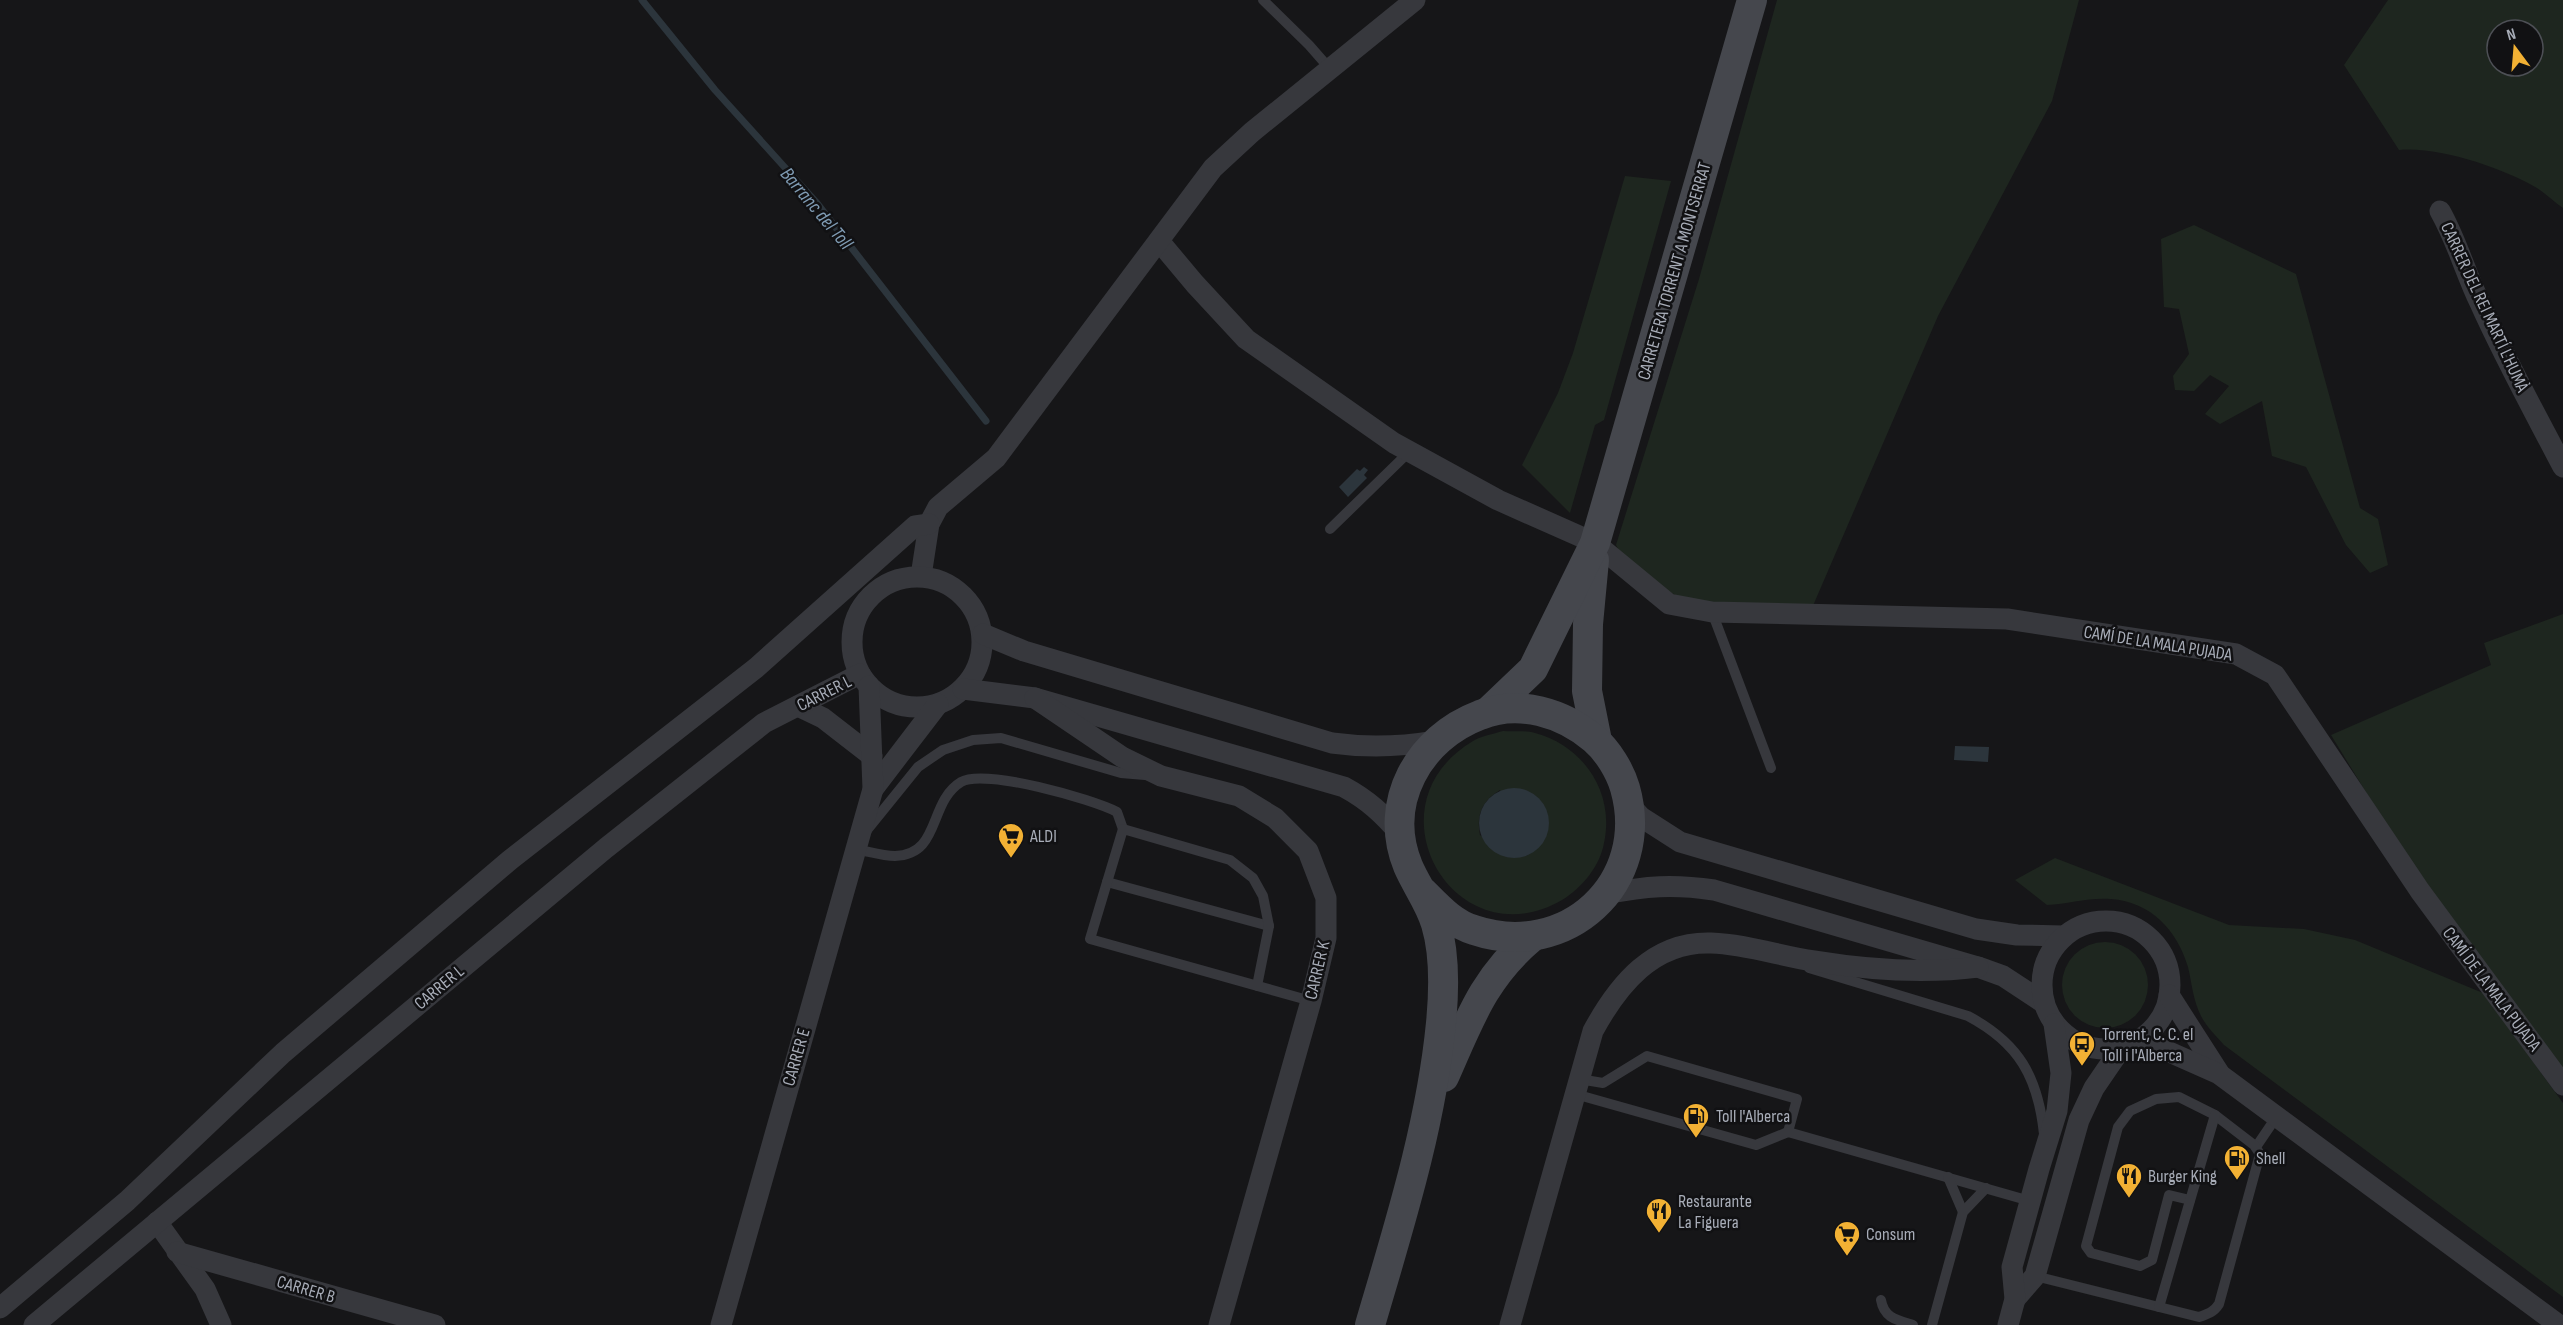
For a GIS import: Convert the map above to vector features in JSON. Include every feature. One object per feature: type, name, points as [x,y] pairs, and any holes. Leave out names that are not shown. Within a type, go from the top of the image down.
[{"type":"main road","name":"CARRETERA TORRENT A MONTSERRAT","points":[[1595,543],[1752,0]]},
{"type":"main road","points":[[1490,711],[1533,669],[1595,543]]},
{"type":"main road","points":[[1595,543],[1588,624],[1587,691],[1597,741]]},
{"type":"main road","points":[[1370,1325],[1430,1107],[1442,1020],[1441,959],[1436,924],[1423,892],[1408,865],[1401,835],[1401,809],[1407,784],[1418,760],[1435,741],[1460,722],[1490,711],[1518,708],[1547,712],[1574,724],[1597,741],[1612,760],[1623,781],[1629,804],[1630,836],[1622,866],[1606,894],[1586,915],[1560,929],[1532,937],[1501,937],[1471,930],[1445,914],[1423,892]]},
{"type":"main road","points":[[1430,1107],[1482,993],[1497,971],[1532,937]]},
{"type":"street","points":[[921,576],[929,524],[938,507],[996,458],[1213,168],[1252,132],[1416,0]]},
{"type":"street","name":"CARRER DEL REI MARTÍ L'HUMÀ","points":[[2440,211],[2455,237],[2472,287],[2488,321],[2563,467]]},
{"type":"street","name":"CAMÍ DE LA MALA PUJADA","points":[[1159,241],[1246,339],[1308,384],[1409,452],[1498,500],[1595,543],[1669,604],[1712,612],[2007,619],[2236,654],[2275,675],[2420,891],[2563,1085]]},
{"type":"street","points":[[0,1308],[127,1201],[283,1053],[510,860],[756,668],[915,526],[929,524]]},
{"type":"street","points":[[873,789],[938,704],[963,689],[977,671],[981,657],[983,634],[980,620],[968,600],[944,581],[921,576],[898,579],[872,594],[858,612],[852,634],[854,662],[865,680],[884,699],[905,707],[938,704]]},
{"type":"street","points":[[983,634],[1024,651],[1332,743],[1366,748],[1400,747],[1435,741]]},
{"type":"street","points":[[865,680],[873,789]]},
{"type":"street","name":"CARRER L","points":[[34,1325],[606,848],[764,723],[798,706],[865,680]]},
{"type":"street","points":[[963,689],[1035,698],[1344,787],[1369,801],[1384,814],[1401,835]]},
{"type":"street","name":"CARRER K","points":[[1035,698],[1122,757],[1161,776],[1239,796],[1275,819],[1308,851],[1326,897],[1326,938],[1311,1001],[1219,1325]]},
{"type":"street","points":[[798,706],[823,718],[872,756]]},
{"type":"street","name":"CARRER E","points":[[721,1325],[873,789]]},
{"type":"street","points":[[1629,804],[1641,817],[1680,842],[1976,928],[2018,935],[2063,936]]},
{"type":"street","points":[[1606,894],[1641,887],[1679,885],[1714,890],[1978,967],[2003,976],[2044,1003]]},
{"type":"street","points":[[2015,1299],[2035,1276],[2079,1120],[2094,1088],[2131,1043],[2154,1028],[2164,1012],[2169,995],[2169,976],[2164,957],[2153,941],[2137,929],[2119,922],[2099,921],[2080,926],[2063,936],[2052,950],[2044,967],[2041,985],[2044,1003],[2054,1023],[2068,1037],[2085,1045],[2103,1049],[2131,1043],[2219,1074],[2559,1325]]},
{"type":"street","points":[[1510,1325],[1593,1031],[1610,1000],[1627,979],[1649,960],[1678,948],[1708,942],[1858,968],[1947,971],[1978,967]]},
{"type":"street","points":[[2169,995],[2219,1074]]},
{"type":"street","points":[[2008,1325],[2015,1299],[2012,1267],[2045,1146],[2057,1111],[2061,1073],[2054,1023]]},
{"type":"street","points":[[157,1222],[205,1289],[221,1325]]},
{"type":"street","name":"CARRER B","points":[[177,1252],[435,1325]]},
{"type":"lane","points":[[1263,0],[1330,69]]},
{"type":"lane","points":[[1330,529],[1409,452]]},
{"type":"lane","points":[[1712,612],[1771,768]]},
{"type":"lane","points":[[1161,776],[1121,773],[1001,738],[973,740],[943,750],[918,767],[855,847],[896,856],[915,851],[927,842],[943,798],[962,781],[990,777],[1099,802],[1117,812],[1123,829],[1090,939],[1311,1001]]},
{"type":"lane","points":[[1123,829],[1230,860],[1253,878],[1263,896],[1269,926],[1257,986]]},
{"type":"lane","points":[[1107,882],[1269,926]]},
{"type":"lane","points":[[1787,957],[1816,971],[1968,1016],[1990,1028],[2011,1046],[2025,1065],[2035,1089],[2045,1146]]},
{"type":"lane","points":[[1577,1086],[1603,1083],[1647,1056],[1797,1099],[1788,1132]]},
{"type":"lane","points":[[1577,1086],[1756,1145],[1788,1132],[2030,1201]]},
{"type":"lane","points":[[2035,1276],[2199,1317],[2215,1311],[2219,1304],[2260,1154],[2256,1147],[2215,1115],[2179,1097],[2156,1099],[2130,1111],[2118,1127],[2086,1246],[2091,1253],[2140,1266],[2152,1260],[2169,1195],[2190,1200]]},
{"type":"lane","points":[[2159,1308],[2215,1115]]},
{"type":"lane","points":[[2256,1147],[2277,1116]]},
{"type":"lane","points":[[1948,1177],[1963,1212]]},
{"type":"lane","points":[[1932,1325],[1963,1212],[1986,1188]]},
{"type":"lane","points":[[1881,1300],[1883,1310],[1891,1318],[1913,1325]]},
{"type":"shaded area","points":[[1777,0],[2079,0],[2052,101],[1938,316],[1812,608],[1694,605],[1664,589],[1622,556],[1616,545],[1699,279]]},
{"type":"shaded area","points":[[2388,0],[2563,0],[2563,208],[2523,180],[2489,166],[2432,151],[2399,150],[2344,65]]},
{"type":"shaded area","points":[[1625,176],[1671,181],[1604,420],[1595,425],[1570,513],[1522,465],[1558,393],[1573,353]]},
{"type":"shaded area","points":[[2194,225],[2296,274],[2360,508],[2378,519],[2388,565],[2370,573],[2346,545],[2306,467],[2272,456],[2262,401],[2220,424],[2205,414],[2229,386],[2210,375],[2194,391],[2175,390],[2173,376],[2189,354],[2179,309],[2164,307],[2161,239]]},
{"type":"shaded area","points":[[1364,467],[1368,470],[1364,475],[1367,478],[1348,497],[1339,487],[1357,469],[1360,471]]},
{"type":"shaded area","points":[[2563,614],[2563,1073],[2394,838],[2331,735],[2491,665],[2484,643]]},
{"type":"shaded area","points":[[1503,731],[1535,733],[1552,739],[1568,749],[1592,774],[1605,807],[1606,824],[1602,852],[1589,876],[1562,900],[1523,914],[1488,910],[1458,894],[1436,868],[1425,836],[1426,802],[1441,769],[1473,741]],"holes":[[[1500,790],[1528,855],[1512,857],[1501,854],[1480,835],[1479,821],[1482,809]]]},
{"type":"shaded area","points":[[1955,746],[1989,747],[1988,762],[1954,760]]},
{"type":"shaded area","points":[[1507,788],[1521,788],[1534,794],[1543,803],[1549,816],[1547,836],[1539,848],[1521,858],[1507,858],[1494,852],[1485,843],[1479,830],[1479,816],[1485,803],[1494,794]]},
{"type":"shaded area","points":[[2055,858],[2229,925],[2304,929],[2355,940],[2483,993],[2563,1103],[2563,1297],[2224,1045],[2208,1027],[2198,1010],[2188,967],[2177,941],[2160,920],[2150,912],[2125,901],[2111,899],[2047,905],[2015,880]]},
{"type":"shaded area","points":[[2105,942],[2129,949],[2141,961],[2148,985],[2141,1009],[2129,1021],[2105,1028],[2081,1021],[2069,1009],[2062,985],[2069,961],[2081,949]]},
{"type":"waterway","name":"Barranc del Toll","points":[[642,0],[715,90],[816,202],[986,421]]},
{"type":"place","name":"ALDI","points":[[1011,859]]},
{"type":"place","name":"Torrent, C. C. el Toll i l'Alberca","points":[[2082,1067]]},
{"type":"place","name":"Toll l'Alberca","points":[[1696,1139]]},
{"type":"place","name":"Shell","points":[[2237,1181]]},
{"type":"place","name":"Burger King","points":[[2129,1199]]},
{"type":"place","name":"Restaurante La Figuera","points":[[1659,1234]]},
{"type":"place","name":"Consum","points":[[1847,1257]]}]
